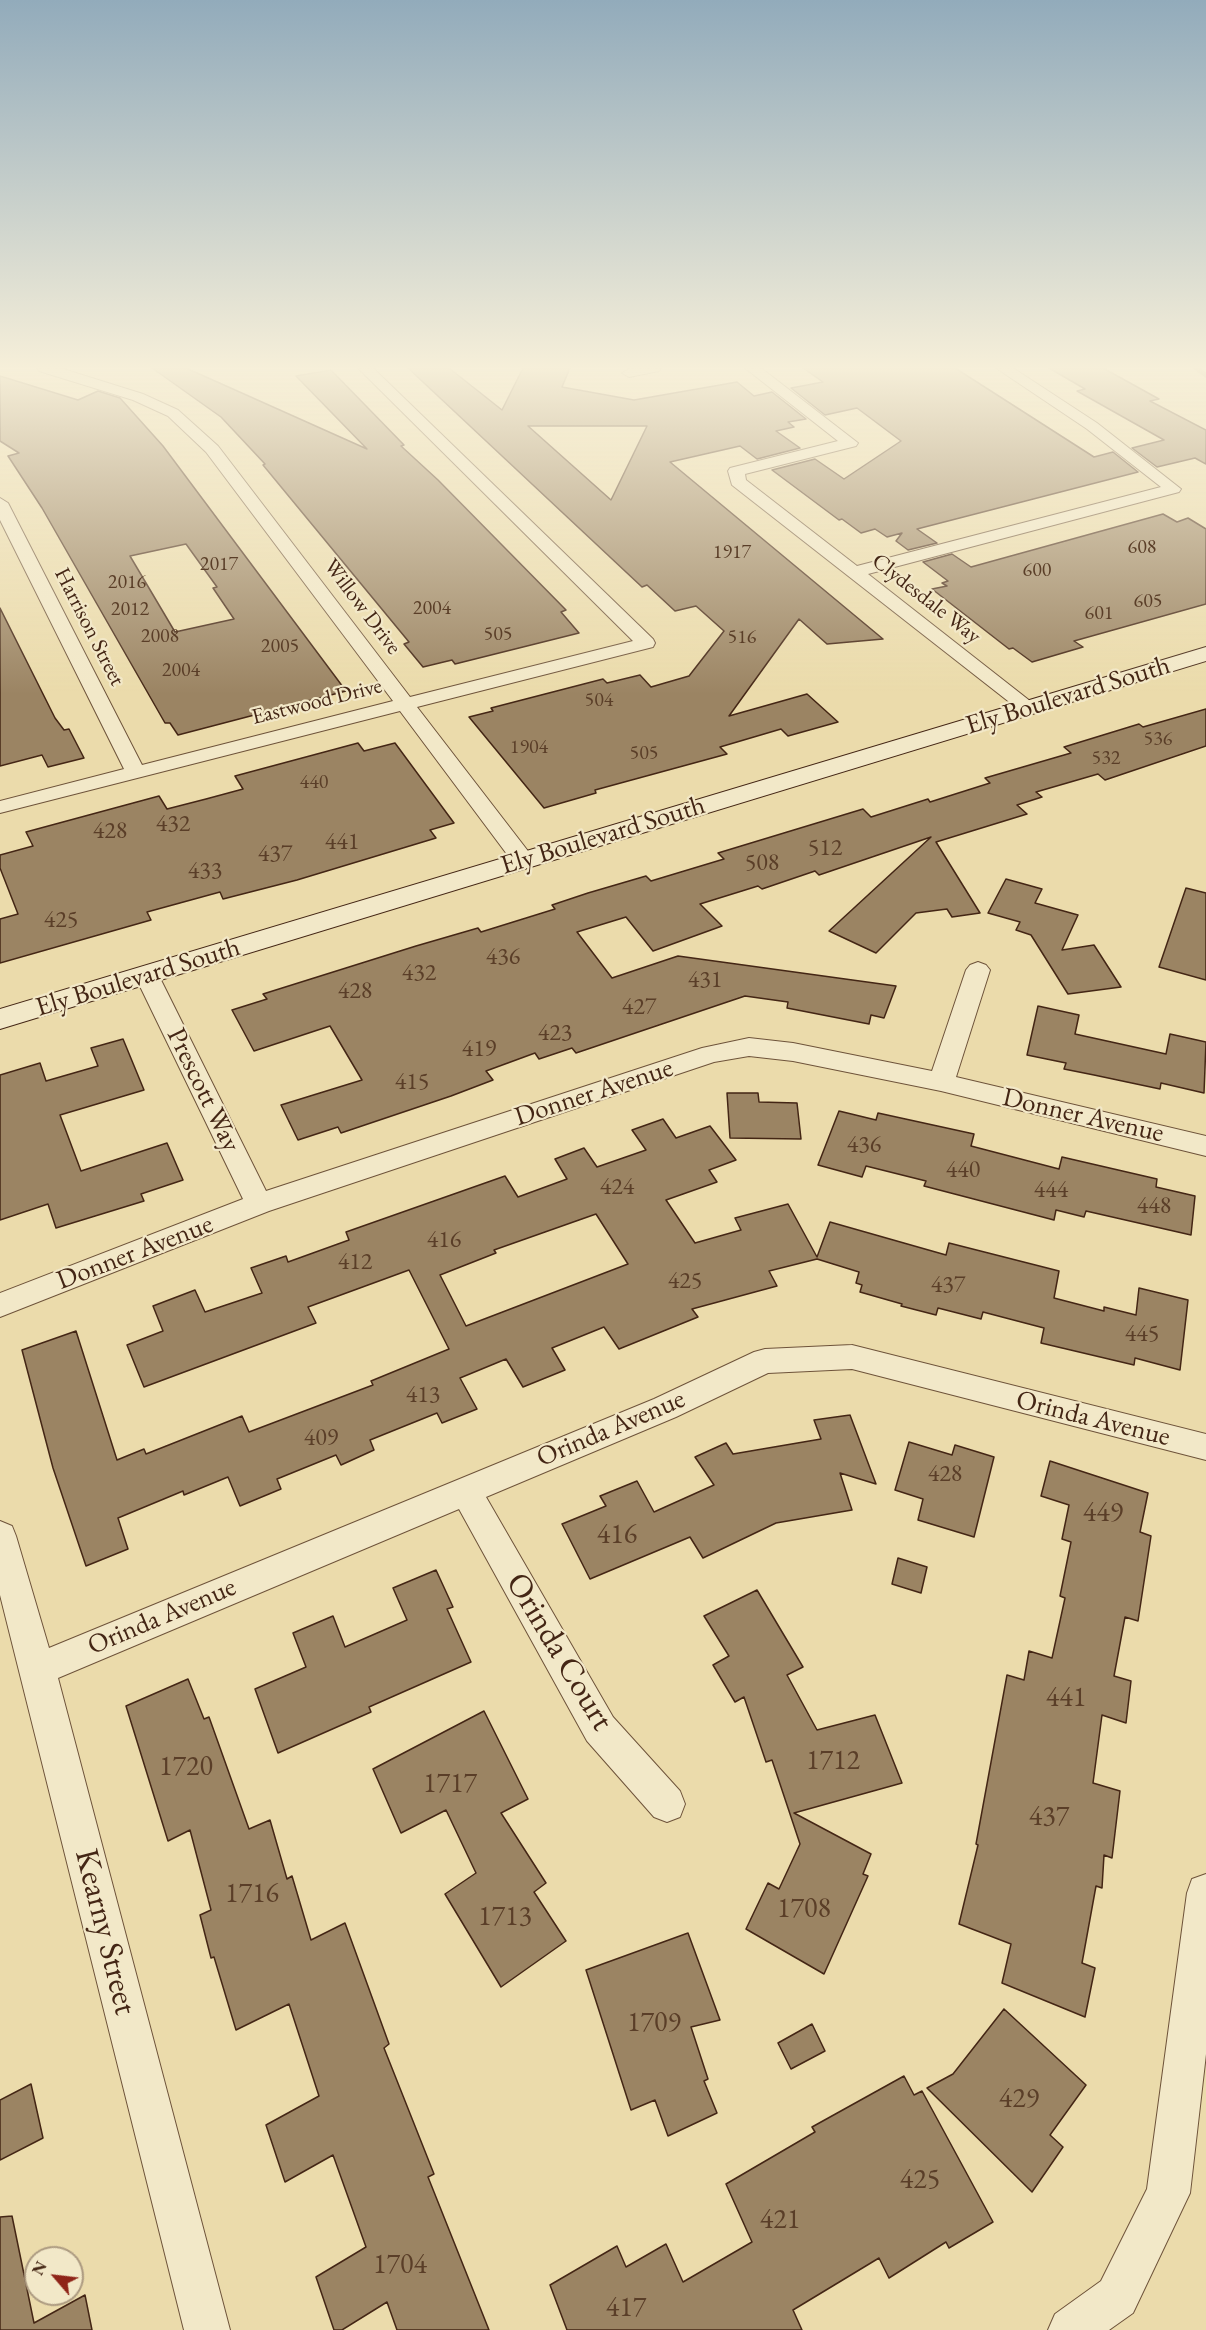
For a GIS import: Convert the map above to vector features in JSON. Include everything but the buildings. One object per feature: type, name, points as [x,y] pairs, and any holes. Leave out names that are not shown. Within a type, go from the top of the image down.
[{"type":"main road","name":"Ely Boulevard South","points":[[0,1019],[1206,654]]},
{"type":"street","name":"Willow Drive","points":[[233,477],[523,860]]},
{"type":"street","name":"Eastwood Drive","points":[[0,807],[646,643],[476,477]]},
{"type":"street","name":"Clydesdale Way","points":[[737,477],[738,482],[1029,708]]},
{"type":"street","points":[[855,572],[1173,489],[1157,477]]},
{"type":"street","name":"Harrison Street","points":[[0,503],[136,773]]},
{"type":"street","points":[[941,1082],[978,970]]},
{"type":"street","name":"Prescott Way","points":[[147,976],[259,1204]]},
{"type":"street","name":"Donner Avenue","points":[[0,1305],[259,1204],[711,1054],[749,1047],[793,1052],[941,1082],[1206,1146]]},
{"type":"street","name":"Orinda Avenue","points":[[38,1669],[665,1408],[765,1361],[852,1358],[1206,1447]]},
{"type":"street","name":"Orinda Court","points":[[465,1490],[600,1729],[667,1804]]},
{"type":"street","name":"Kearny Street","points":[[0,1536],[38,1669],[207,2330]]},
{"type":"street","points":[[1071,2330],[1117,2297],[1167,2193],[1206,1894]]}]
